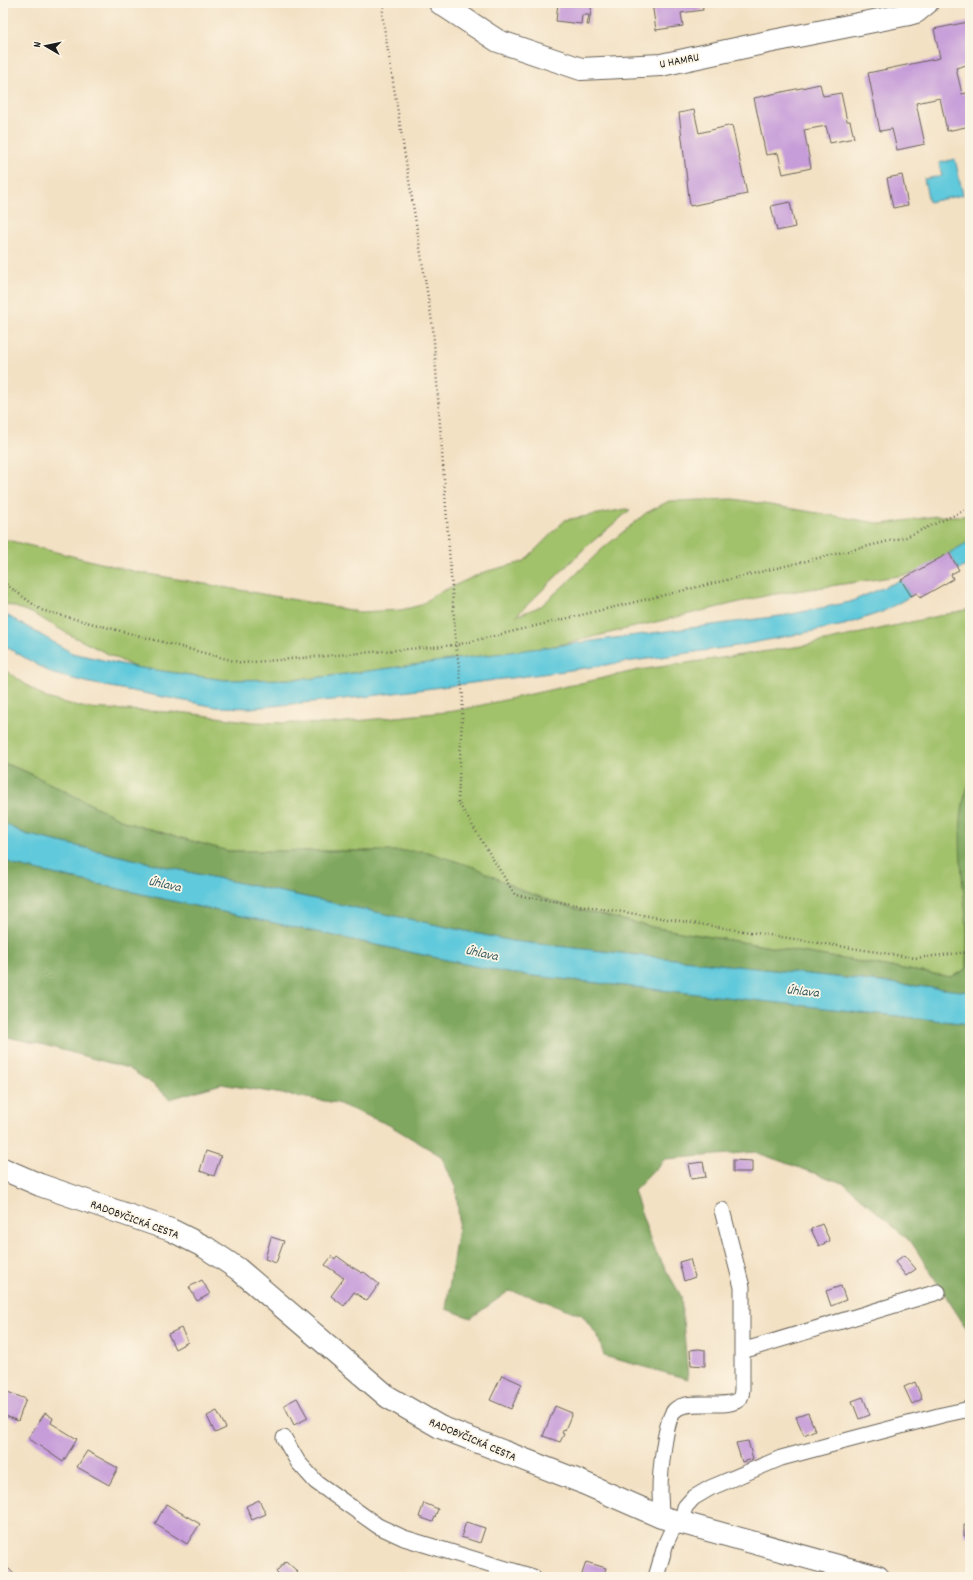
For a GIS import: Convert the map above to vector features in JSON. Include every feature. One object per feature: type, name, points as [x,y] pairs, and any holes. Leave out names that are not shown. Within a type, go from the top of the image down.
[{"type":"street","name":"U HAMRU","points":[[440,3],[498,40],[581,69],[661,65],[909,14],[916,12],[927,3]]},
{"type":"street","name":"RADOBYČICKÁ CESTA","points":[[3,1169],[40,1185],[171,1230],[205,1247],[238,1270],[388,1397],[440,1427],[579,1481],[671,1520],[878,1577]]},
{"type":"lane","points":[[656,1577],[666,1543],[672,1530],[671,1520],[660,1489],[666,1427],[674,1410],[684,1404],[716,1404],[734,1402],[740,1398],[742,1390],[742,1287],[722,1210]]},
{"type":"lane","points":[[742,1351],[938,1292]]},
{"type":"lane","points":[[671,1520],[693,1498],[710,1488],[781,1458],[942,1415],[970,1409]]},
{"type":"lane","points":[[284,1438],[298,1462],[316,1482],[378,1526],[404,1538],[533,1577]]},
{"type":"path","points":[[385,3],[382,14],[433,328],[456,645],[463,696],[458,802],[515,895],[915,958],[970,952]]},
{"type":"path","points":[[3,582],[41,610],[242,663],[456,645],[906,537],[970,508]]},
{"type":"green space","points":[[734,499],[883,524],[936,516],[968,516],[970,519],[970,560],[959,567],[769,595],[551,647],[308,679],[225,680],[134,667],[70,635],[32,613],[3,603],[3,539],[137,572],[359,612],[401,610],[421,605],[434,595],[484,572],[523,562],[565,520],[626,509],[630,510],[586,547],[516,616],[541,606],[601,550],[646,513],[669,501]]},
{"type":"green space","points":[[970,609],[970,782],[967,789],[967,969],[951,977],[657,928],[572,908],[523,891],[377,851],[228,851],[128,823],[27,772],[3,763],[3,669],[46,698],[86,708],[187,713],[253,722],[326,724],[455,711],[639,670],[802,646]]},
{"type":"green space","points":[[3,763],[27,772],[128,823],[228,851],[424,851],[474,867],[523,891],[572,908],[657,928],[951,977],[967,969],[967,932],[960,835],[964,798],[970,782],[970,992],[512,941],[193,873],[25,834],[3,823]]},
{"type":"green space","points":[[3,859],[14,865],[186,904],[507,973],[970,1024],[970,1334],[912,1243],[845,1184],[755,1152],[665,1159],[634,1191],[652,1245],[681,1296],[688,1379],[604,1356],[598,1336],[582,1315],[531,1296],[509,1291],[471,1318],[446,1309],[459,1220],[456,1189],[441,1156],[389,1125],[337,1103],[221,1084],[170,1099],[154,1085],[128,1068],[44,1045],[3,1036]]},
{"type":"water","points":[[955,159],[963,195],[929,202],[924,179],[942,176],[939,163]]},
{"type":"water","points":[[970,541],[970,563],[959,570],[949,553]]},
{"type":"water","points":[[901,580],[911,596],[882,612],[844,625],[737,646],[550,673],[363,697],[251,708],[216,707],[90,683],[53,674],[3,645],[3,613],[72,653],[134,667],[225,680],[308,679],[787,615],[850,602]]},
{"type":"water","name":"Úhlava","points":[[3,823],[25,834],[193,873],[512,941],[970,992],[970,1024],[507,973],[186,904],[14,865],[3,859]]},
{"type":"building","points":[[558,3],[592,3],[589,25],[587,25],[589,15],[582,15],[581,24],[556,21]]},
{"type":"building","points":[[652,3],[702,3],[703,10],[681,13],[683,26],[656,30]]},
{"type":"building","points":[[968,22],[970,33],[970,64],[956,68],[962,94],[966,93],[970,106],[970,126],[947,131],[940,98],[916,103],[925,144],[897,150],[892,129],[880,131],[868,73],[940,58],[934,29]]},
{"type":"building","points":[[820,84],[823,96],[841,93],[847,121],[850,121],[854,138],[830,143],[826,126],[804,130],[811,168],[783,174],[778,153],[766,155],[754,98]]},
{"type":"building","points":[[694,110],[699,133],[732,125],[747,194],[690,206],[679,113]]},
{"type":"building","points":[[902,175],[908,205],[893,208],[887,178]]},
{"type":"building","points":[[790,202],[795,227],[777,231],[771,206]]},
{"type":"building","points":[[949,553],[959,570],[951,574],[953,579],[920,598],[917,593],[911,596],[901,580]]},
{"type":"building","points":[[206,1151],[221,1156],[214,1176],[200,1171]]},
{"type":"building","points":[[733,1160],[752,1161],[752,1172],[733,1172]]},
{"type":"building","points":[[703,1162],[706,1177],[691,1179],[688,1164]]},
{"type":"building","points":[[822,1224],[830,1241],[819,1246],[811,1229]]},
{"type":"building","points":[[271,1237],[284,1241],[276,1263],[265,1259]]},
{"type":"building","points":[[904,1255],[916,1269],[906,1276],[895,1262]]},
{"type":"building","points":[[332,1256],[335,1259],[337,1256],[362,1273],[364,1272],[379,1284],[367,1301],[354,1292],[344,1306],[331,1296],[344,1278],[325,1265]]},
{"type":"building","points":[[690,1259],[695,1277],[684,1281],[679,1262]]},
{"type":"building","points":[[202,1280],[210,1294],[197,1301],[189,1287]]},
{"type":"building","points":[[841,1286],[846,1300],[831,1306],[826,1291]]},
{"type":"building","points":[[181,1328],[188,1342],[175,1349],[168,1334]]},
{"type":"building","points":[[690,1350],[705,1350],[705,1366],[691,1365]]},
{"type":"building","points":[[502,1375],[522,1384],[511,1409],[490,1400]]},
{"type":"building","points":[[915,1382],[922,1399],[912,1404],[904,1387]]},
{"type":"building","points":[[5,1391],[26,1399],[18,1421],[3,1415],[3,1396]]},
{"type":"building","points":[[863,1397],[870,1415],[859,1419],[852,1401]]},
{"type":"building","points":[[297,1398],[308,1418],[294,1425],[284,1405]]},
{"type":"building","points":[[555,1406],[572,1413],[565,1430],[564,1429],[562,1433],[564,1434],[560,1442],[543,1436]]},
{"type":"building","points":[[217,1411],[226,1428],[215,1433],[207,1416]]},
{"type":"building","points":[[45,1413],[53,1418],[51,1423],[77,1439],[63,1462],[28,1438]]},
{"type":"building","points":[[808,1413],[815,1430],[804,1435],[796,1417]]},
{"type":"building","points":[[748,1441],[753,1459],[742,1462],[736,1443]]},
{"type":"building","points":[[87,1451],[118,1468],[109,1485],[77,1467]]},
{"type":"building","points":[[259,1500],[266,1514],[252,1520],[246,1506]]},
{"type":"building","points":[[424,1503],[438,1509],[433,1522],[419,1517]]},
{"type":"building","points":[[166,1504],[200,1524],[187,1544],[155,1524]]},
{"type":"building","points":[[466,1522],[485,1528],[480,1543],[461,1537]]},
{"type":"building","points":[[964,1525],[970,1525],[970,1536],[964,1536]]},
{"type":"building","points":[[286,1561],[298,1572],[294,1577],[281,1577],[276,1572]]},
{"type":"building","points":[[586,1562],[606,1568],[603,1577],[581,1577]]},
{"type":"building","points":[[5,1565],[17,1577],[3,1577],[3,1567]]}]
